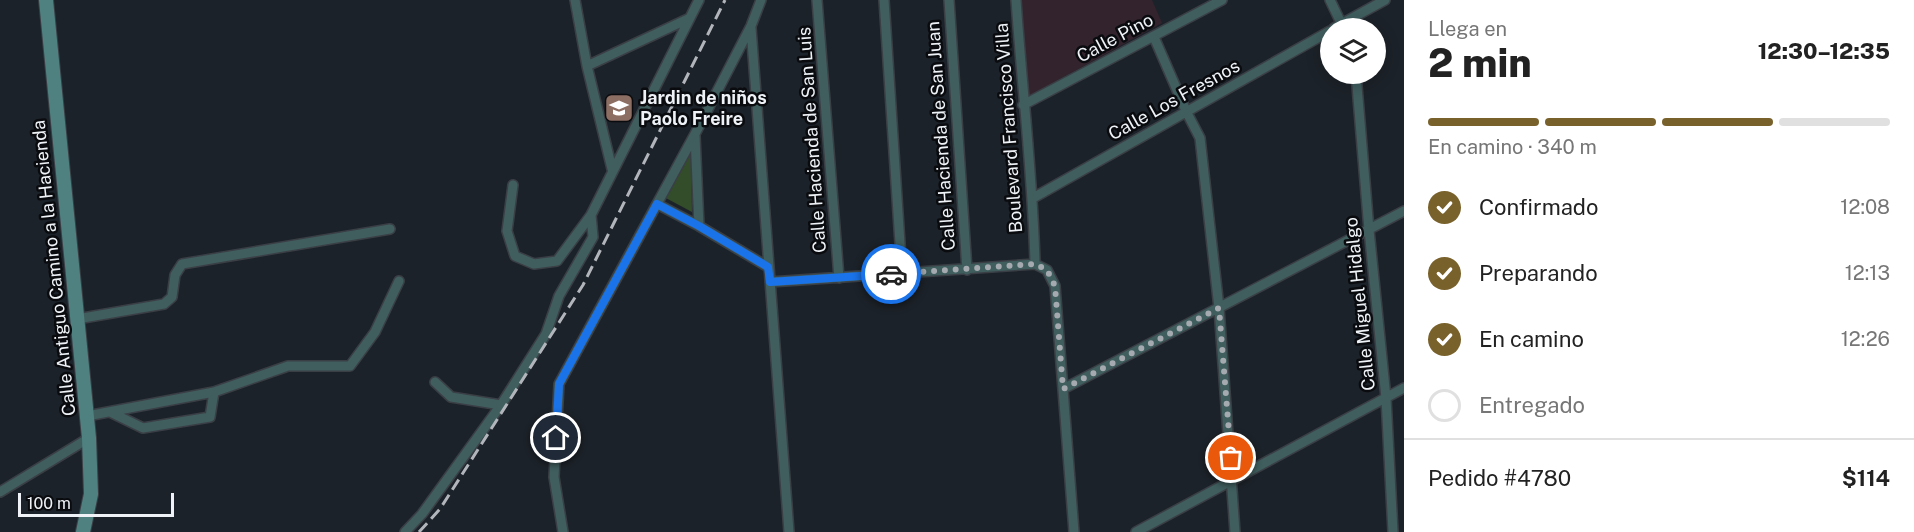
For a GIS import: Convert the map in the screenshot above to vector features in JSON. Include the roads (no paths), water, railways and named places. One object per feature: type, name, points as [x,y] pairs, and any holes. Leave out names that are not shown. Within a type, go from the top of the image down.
[{"type":"street","name":"Calle Antiguo Camino a la Hacienda","points":[[46,0],[89,438],[91,494],[83,532]]},
{"type":"street","points":[[575,0],[587,66],[612,169]]},
{"type":"street","points":[[513,185],[507,231],[515,256],[534,264],[557,261],[591,215],[612,169],[699,0]]},
{"type":"street","points":[[563,532],[554,477],[559,384],[695,134],[751,26],[761,0]]},
{"type":"street","name":"Calle Hacienda de San Luis","points":[[817,0],[839,278]]},
{"type":"street","points":[[884,0],[902,274]]},
{"type":"street","name":"Calle Hacienda de San Juan","points":[[949,0],[967,270]]},
{"type":"street","name":"Boulevard Francisco Villa","points":[[1016,0],[1023,105],[1033,198],[1035,264]]},
{"type":"street","name":"Calle Pino","points":[[1023,105],[1222,0]]},
{"type":"street","points":[[1330,0],[1337,18]]},
{"type":"street","points":[[1355,18],[1385,0]]},
{"type":"street","points":[[587,66],[690,18]]},
{"type":"street","points":[[751,26],[789,532]]},
{"type":"street","points":[[1154,37],[1200,138],[1219,308],[1235,532]]},
{"type":"street","name":"Calle Los Fresnos","points":[[1033,198],[1320,37]]},
{"type":"street","name":"Calle Miguel Hidalgo","points":[[1357,84],[1386,398],[1393,532]]},
{"type":"street","points":[[695,134],[699,226]]},
{"type":"street","points":[[657,204],[768,267]]},
{"type":"street","points":[[1063,389],[1404,212]]},
{"type":"street","points":[[405,532],[422,514],[501,405],[546,334],[559,296],[594,237],[591,215]]},
{"type":"street","points":[[77,319],[164,304],[172,297],[176,275],[182,264],[390,229]]},
{"type":"street","points":[[770,282],[1035,264],[1047,270],[1055,286],[1074,532]]},
{"type":"street","points":[[87,416],[214,392],[288,366],[350,366],[375,332],[399,281]]},
{"type":"street","points":[[435,382],[452,397],[501,405]]},
{"type":"street","points":[[1136,532],[1404,388]]},
{"type":"street","points":[[110,411],[143,428],[210,417],[214,392]]},
{"type":"street","points":[[0,492],[89,438]]},
{"type":"railway","points":[[419,532],[440,509],[583,285],[725,0]]},
{"type":"place","name":"Jardin de niños Paolo Freire","points":[[619,108]]}]
